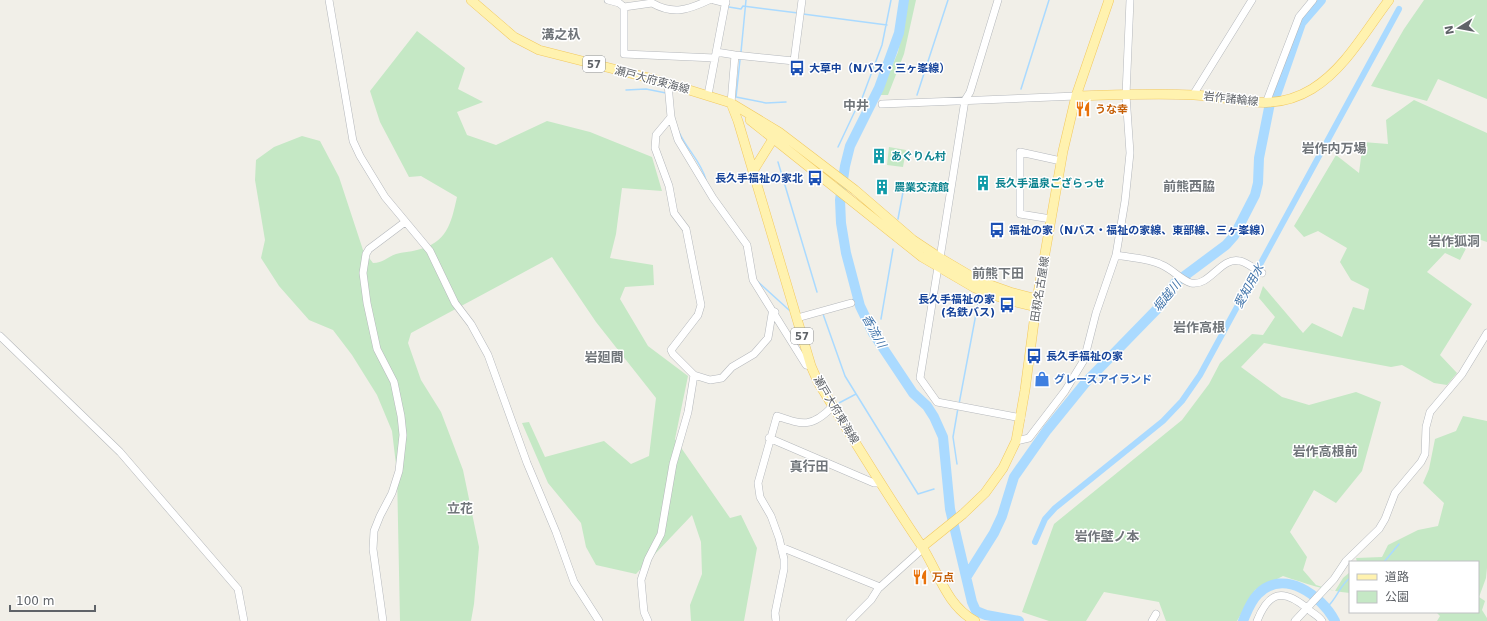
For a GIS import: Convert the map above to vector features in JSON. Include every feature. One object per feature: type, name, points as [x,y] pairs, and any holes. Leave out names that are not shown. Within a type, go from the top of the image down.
[{"type":"main road","name":"瀬戸大府東海線","points":[[471,0],[514,37],[539,50],[708,95],[731,103],[779,132],[848,185],[939,263]]},
{"type":"main road","name":"田籾名古屋線","points":[[922,547],[963,514],[985,493],[994,482],[1016,441],[1021,418],[1037,303],[1061,161],[1076,96],[1109,0]]},
{"type":"main road","name":"岩作諸輪線","points":[[1076,96],[1193,95],[1252,103],[1280,101],[1305,93],[1331,75],[1389,0]]},
{"type":"main road","name":"瀬戸大府東海線","points":[[731,103],[773,139],[922,257],[1037,303]]},
{"type":"main road","name":"瀬戸大府東海線","points":[[731,103],[753,171],[811,366],[818,382],[880,483],[922,547],[953,602],[964,614],[975,621]]},
{"type":"main road","points":[[753,171],[773,139]]},
{"type":"street","points":[[329,0],[353,141],[360,156],[385,197],[430,251],[456,303],[471,324],[488,355],[527,463],[556,532],[574,582],[599,621]]},
{"type":"street","points":[[608,0],[619,3],[624,7],[652,3],[663,9],[681,10],[694,7],[709,0]]},
{"type":"street","points":[[708,95],[726,1],[714,0]]},
{"type":"street","points":[[624,7],[624,54],[736,54],[794,61],[802,0]]},
{"type":"street","points":[[998,0],[970,92],[965,100],[920,378],[937,402],[1021,418]]},
{"type":"street","points":[[1016,441],[1030,438],[1065,391],[1084,360],[1096,313],[1116,255],[1125,201],[1130,153],[1126,95],[1130,0]]},
{"type":"street","points":[[1193,95],[1252,0]]},
{"type":"street","points":[[1266,103],[1299,18],[1313,0]]},
{"type":"street","points":[[731,103],[736,54]]},
{"type":"street","points":[[668,84],[671,117],[678,140],[717,203],[747,245],[751,275],[806,365],[811,366]]},
{"type":"street","points":[[882,104],[1076,96]]},
{"type":"street","points":[[671,117],[656,135],[655,148],[669,186],[674,213],[686,229],[701,305],[698,315],[671,350],[676,358],[694,375],[710,380],[722,378],[732,367],[754,354],[768,338],[772,314],[774,312]]},
{"type":"street","points":[[1051,219],[1020,214],[1020,152],[1061,161]]},
{"type":"street","points":[[383,621],[373,549],[374,532],[380,516],[392,493],[399,472],[403,435],[401,416],[394,382],[377,350],[362,273],[366,254],[369,248],[405,222]]},
{"type":"street","points":[[1116,255],[1162,265],[1192,283],[1207,278],[1221,266],[1234,260],[1242,261],[1262,273]]},
{"type":"street","points":[[797,318],[851,303]]},
{"type":"street","points":[[1295,621],[1322,592],[1346,561],[1379,529],[1385,519],[1394,493],[1421,462],[1425,454],[1426,427],[1430,412],[1462,374],[1487,333]]},
{"type":"street","points":[[0,336],[120,452],[238,589],[244,621]]},
{"type":"street","points":[[648,621],[644,612],[641,580],[648,559],[661,534],[674,464],[688,412],[694,375]]},
{"type":"street","points":[[776,621],[775,613],[784,570],[781,547],[772,516],[760,497],[758,483],[769,438],[777,416],[804,424],[814,421],[833,406]]},
{"type":"street","points":[[769,438],[874,483],[880,483]]},
{"type":"street","points":[[781,547],[880,588]]},
{"type":"street","points":[[850,621],[880,588],[919,552],[922,547]]},
{"type":"street","points":[[1257,621],[1266,602],[1274,597],[1286,596],[1300,601],[1322,621]]},
{"type":"green space","points":[[908,0],[916,0],[904,54],[888,95],[880,95],[898,52]]},
{"type":"green space","points":[[1424,0],[1487,0],[1487,99],[1438,79],[1427,101],[1371,86],[1404,29]]},
{"type":"green space","points":[[417,31],[465,68],[458,89],[483,102],[457,112],[467,135],[496,145],[547,121],[590,132],[652,157],[662,191],[622,188],[616,234],[610,258],[653,265],[654,285],[625,287],[620,299],[648,346],[688,376],[675,439],[730,518],[741,515],[757,548],[744,621],[691,621],[690,605],[702,574],[701,542],[692,515],[636,574],[596,565],[586,547],[581,523],[548,483],[522,423],[529,422],[545,457],[604,441],[631,464],[649,456],[656,398],[596,322],[552,257],[411,333],[408,343],[421,380],[441,412],[463,470],[479,547],[471,621],[400,621],[397,473],[392,431],[377,395],[352,355],[333,330],[309,320],[279,286],[261,258],[265,240],[255,180],[256,160],[274,147],[302,136],[320,141],[339,177],[363,250],[373,263],[382,261],[396,254],[414,251],[435,243],[450,224],[457,197],[421,176],[409,177],[380,122],[370,91]]},
{"type":"green space","points":[[1414,100],[1487,133],[1487,242],[1472,237],[1460,260],[1445,253],[1427,272],[1472,304],[1440,355],[1457,373],[1447,385],[1434,383],[1402,365],[1391,367],[1264,343],[1241,367],[1282,397],[1309,405],[1356,392],[1381,402],[1362,471],[1336,503],[1314,490],[1290,532],[1307,557],[1303,570],[1316,585],[1334,591],[1283,576],[1255,590],[1237,621],[1166,621],[1159,602],[1104,592],[1086,621],[1049,621],[1022,612],[1054,524],[1182,420],[1209,384],[1220,363],[1252,334],[1263,335],[1275,317],[1259,298],[1263,286],[1303,333],[1312,323],[1342,337],[1353,307],[1364,310],[1369,289],[1351,280],[1340,262],[1347,248],[1318,231],[1304,237],[1294,226],[1336,155],[1359,173],[1363,142],[1388,144],[1386,120]]},
{"type":"green space","points":[[889,147],[906,150],[903,167],[887,165]]},
{"type":"green space","points":[[1463,416],[1487,421],[1487,568],[1486,578],[1479,597],[1479,561],[1357,561],[1356,558],[1382,557],[1388,545],[1418,530],[1438,526],[1444,503],[1423,483],[1429,469],[1435,439],[1456,431]]},
{"type":"green space","points":[[1349,573],[1349,593],[1335,591],[1343,578]]},
{"type":"green space","points":[[1479,597],[1485,601],[1482,610],[1487,618],[1487,621],[1437,621],[1440,616],[1437,613],[1479,613]]},
{"type":"waterway","points":[[741,52],[746,0]]},
{"type":"waterway","points":[[861,101],[882,45],[891,0]]},
{"type":"waterway","name":"香流川","points":[[904,0],[899,33],[879,88],[850,146],[845,166],[840,200],[841,223],[846,253],[860,306],[873,333],[913,393],[927,406],[943,437],[950,509],[972,602],[976,611],[986,615],[1019,621]]},
{"type":"waterway","points":[[917,95],[948,0]]},
{"type":"waterway","points":[[1021,89],[1049,0]]},
{"type":"waterway","name":"堀越川","points":[[967,576],[994,533],[1002,516],[1014,477],[1047,430],[1086,382],[1162,304],[1175,283],[1226,245],[1234,236],[1255,195],[1258,183],[1259,158],[1270,103],[1276,95],[1301,23],[1321,0]]},
{"type":"waterway","points":[[729,7],[741,9],[743,6],[798,13]]},
{"type":"waterway","name":"愛知用水","points":[[1035,542],[1045,519],[1055,508],[1163,421],[1182,401],[1200,375],[1399,9]]},
{"type":"waterway","points":[[803,14],[887,25]]},
{"type":"waterway","points":[[740,60],[736,97],[766,103],[786,102]]},
{"type":"waterway","points":[[626,90],[646,89],[666,93]]},
{"type":"waterway","points":[[838,147],[855,111]]},
{"type":"waterway","points":[[679,132],[701,167],[706,180]]},
{"type":"waterway","points":[[778,162],[817,292]]},
{"type":"waterway","points":[[898,219],[903,192]]},
{"type":"waterway","points":[[881,319],[893,249]]},
{"type":"waterway","points":[[757,281],[789,310]]},
{"type":"waterway","name":"香流川","points":[[851,300],[858,298]]},
{"type":"waterway","points":[[959,404],[979,298]]},
{"type":"waterway","points":[[823,314],[845,376],[918,494],[934,489]]},
{"type":"waterway","points":[[839,403],[856,394]]},
{"type":"waterway","points":[[957,464],[953,437],[958,408]]},
{"type":"waterway","points":[[1385,561],[1399,544]]},
{"type":"waterway","points":[[1326,608],[1349,579]]},
{"type":"waterway","name":"香流川","points":[[1243,621],[1255,597],[1268,587],[1279,584],[1290,584],[1311,594],[1321,602],[1335,621]]},
{"type":"place","name":"大草中（Nバス・三ヶ峯線）","points":[[797,68]]},
{"type":"place","name":"うな幸","points":[[1083,109]]},
{"type":"place","name":"あぐりん村","points":[[879,156]]},
{"type":"place","name":"長久手福祉の家北","points":[[815,178]]},
{"type":"place","name":"長久手温泉ござらっせ","points":[[983,183]]},
{"type":"place","name":"農業交流館","points":[[882,187]]},
{"type":"place","name":"福祉の家（Nバス・福祉の家線、東部線、三ヶ峯線）","points":[[997,230]]},
{"type":"place","name":"長久手福祉の家 (名鉄バス)","points":[[1007,305]]},
{"type":"place","name":"長久手福祉の家","points":[[1034,356]]},
{"type":"place","name":"グレースアイランド","points":[[1042,379]]},
{"type":"place","name":"万点","points":[[920,577]]},
{"type":"district","name":"溝之杁","points":[[561,34]]},
{"type":"district","name":"中井","points":[[856,105]]},
{"type":"district","name":"岩作内万場","points":[[1334,148]]},
{"type":"district","name":"前熊西脇","points":[[1189,186]]},
{"type":"district","name":"岩作狐洞","points":[[1454,241]]},
{"type":"district","name":"前熊下田","points":[[998,273]]},
{"type":"district","name":"岩作高根","points":[[1199,327]]},
{"type":"district","name":"岩廻間","points":[[604,357]]},
{"type":"district","name":"岩作高根前","points":[[1325,451]]},
{"type":"district","name":"真行田","points":[[809,466]]},
{"type":"district","name":"立花","points":[[460,508]]},
{"type":"district","name":"岩作壁ノ本","points":[[1107,536]]}]
